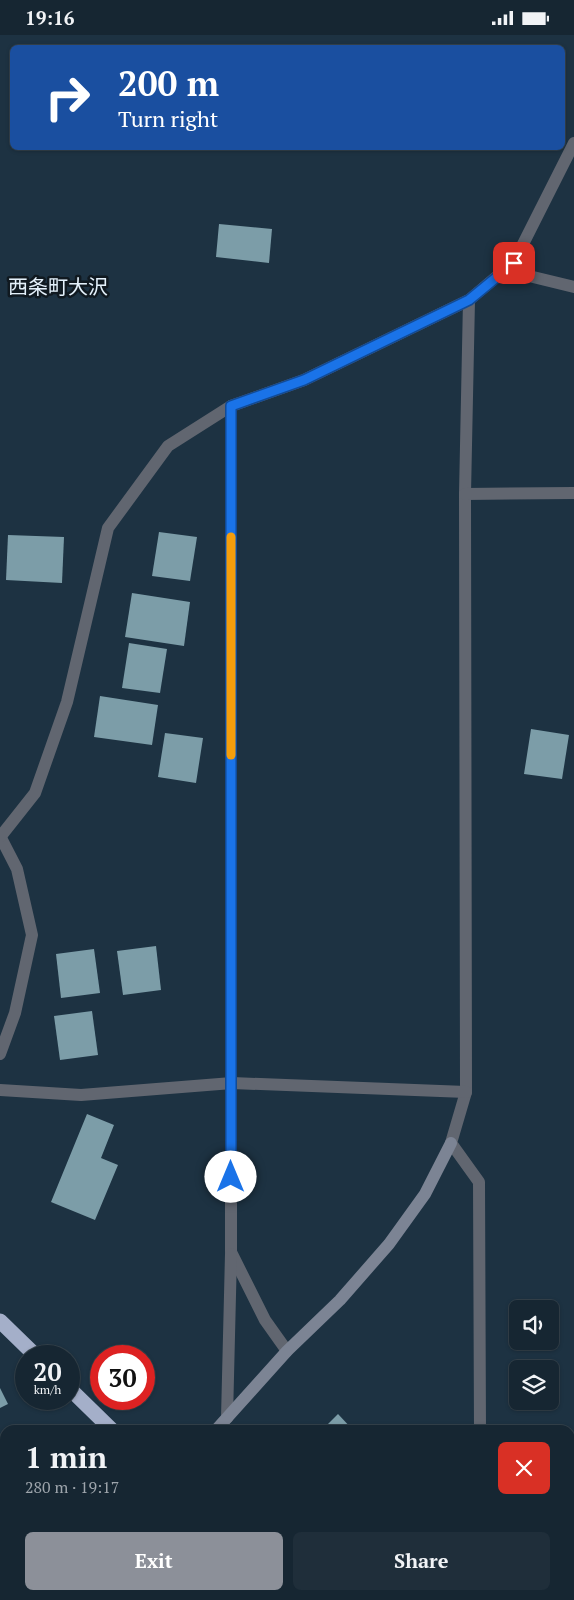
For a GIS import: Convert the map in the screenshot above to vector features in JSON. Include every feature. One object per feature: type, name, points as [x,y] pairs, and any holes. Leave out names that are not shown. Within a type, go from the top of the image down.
[{"type":"highway","points":[[0,1321],[25,1345]]},
{"type":"highway","points":[[80,1399],[107,1425]]},
{"type":"street","points":[[0,1054],[15,1013],[32,935],[17,869],[0,836],[35,793],[67,702],[108,528],[168,446],[231,406],[304,380],[469,300],[514,263],[574,143]]},
{"type":"street","points":[[514,263],[529,276],[574,287]]},
{"type":"street","points":[[221,1425],[287,1351],[340,1300],[389,1244],[425,1194],[451,1143],[466,1093],[465,494],[469,300]]},
{"type":"street","points":[[227,1418],[231,1252],[232,1083],[231,406]]},
{"type":"street","points":[[465,494],[574,493]]},
{"type":"street","points":[[0,1089],[81,1095],[232,1083],[466,1093]]},
{"type":"street","points":[[451,1143],[479,1182],[480,1425]]},
{"type":"street","points":[[231,1252],[265,1320],[287,1351]]},
{"type":"building","points":[[219,224],[272,229],[269,263],[216,257]]},
{"type":"building","points":[[159,532],[197,537],[190,581],[152,576]]},
{"type":"building","points":[[8,535],[64,537],[62,583],[6,580]]},
{"type":"building","points":[[132,593],[190,602],[184,646],[125,637]]},
{"type":"building","points":[[129,643],[167,649],[160,693],[122,688]]},
{"type":"building","points":[[100,696],[158,705],[152,745],[94,737]]},
{"type":"building","points":[[531,729],[569,735],[562,779],[524,774]]},
{"type":"building","points":[[165,733],[203,738],[196,783],[158,777]]},
{"type":"building","points":[[156,946],[161,990],[123,995],[117,951]]},
{"type":"building","points":[[94,949],[100,993],[61,998],[56,954]]},
{"type":"building","points":[[92,1011],[98,1055],[60,1060],[54,1016]]},
{"type":"building","points":[[87,1114],[114,1125],[101,1158],[118,1165],[95,1220],[51,1202]]},
{"type":"building","points":[[0,1388],[8,1404],[0,1408]]},
{"type":"building","points":[[338,1414],[348,1425],[327,1425]]},
{"type":"slow traffic","points":[[231,537],[231,755]]},
{"type":"district","name":"西条町大沢","points":[[58,286]]},
{"type":"route","points":[[231,1177],[231,406],[304,380],[469,300],[514,263]]}]
